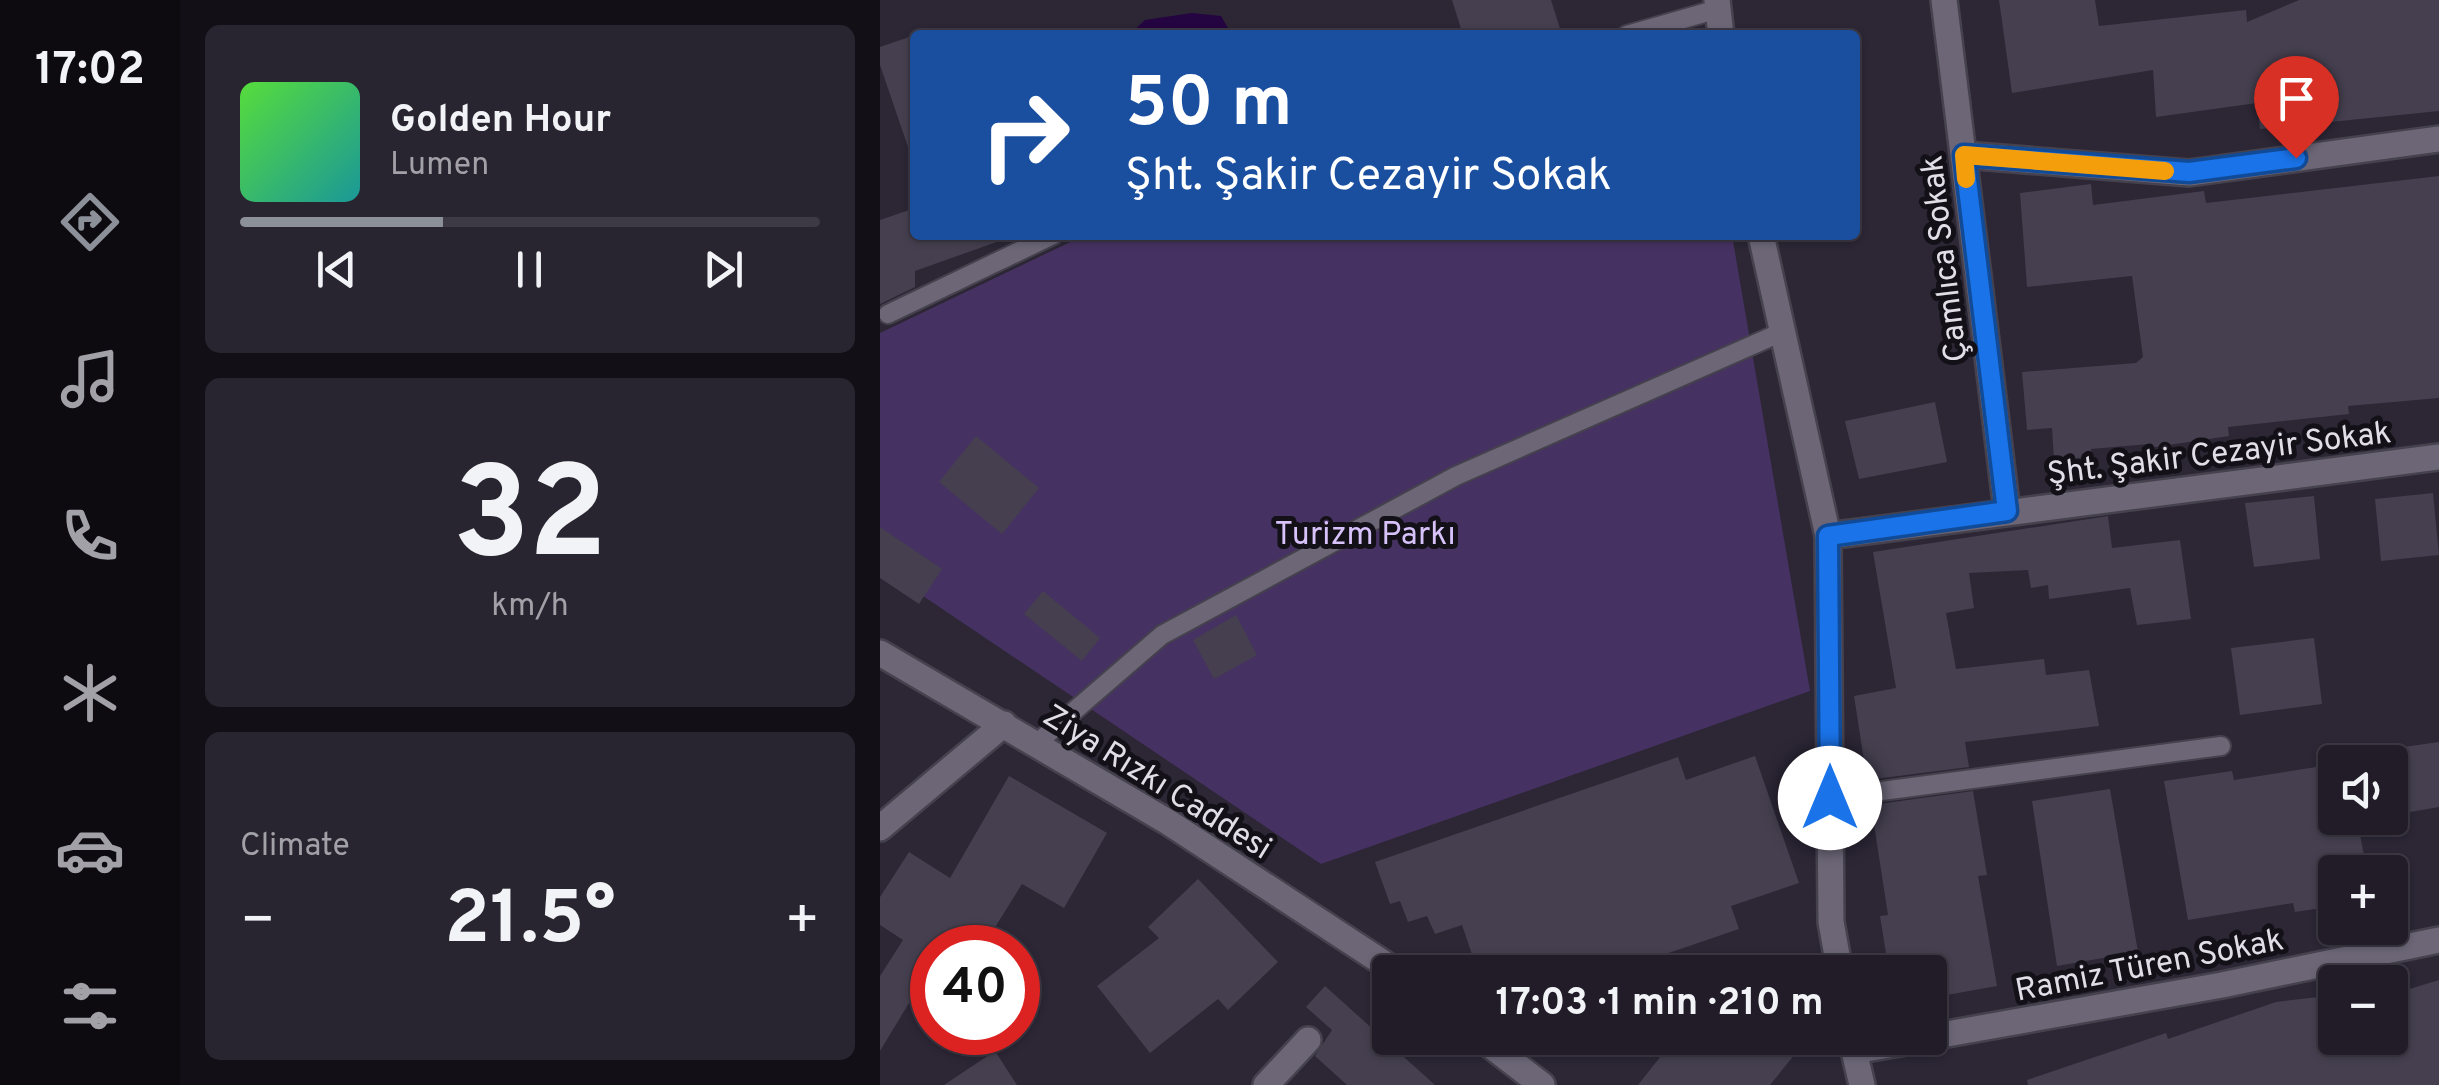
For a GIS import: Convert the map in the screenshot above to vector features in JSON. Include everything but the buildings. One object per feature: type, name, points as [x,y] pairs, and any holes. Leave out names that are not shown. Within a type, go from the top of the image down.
[{"type":"street","name":"Çamlıca Sokak","points":[[1944,0],[2007,511]]},
{"type":"street","points":[[1964,155],[2189,172],[2439,139]]},
{"type":"street","points":[[1762,240],[1828,536],[1831,922],[1837,955]]},
{"type":"street","name":"Şht. Şakir Cezayir Sokak","points":[[1828,536],[2439,457]]},
{"type":"street","name":"Ziya Rızkı Caddesi","points":[[880,653],[1168,822],[1372,956]]},
{"type":"street","points":[[880,828],[1004,724]]},
{"type":"street","name":"Ramiz Türen Sokak","points":[[1947,1034],[2222,985],[2439,940]]},
{"type":"street","points":[[1266,1085],[1308,1040]]},
{"type":"street","points":[[1503,1055],[1542,1085]]},
{"type":"street","points":[[1855,1055],[1862,1085]]},
{"type":"lane","points":[[1650,30],[1719,15]]},
{"type":"lane","points":[[888,314],[1043,240]]},
{"type":"lane","points":[[1037,744],[1162,635],[1456,476],[1782,332]]},
{"type":"lane","points":[[1830,798],[2221,746]]},
{"type":"green space","name":"Turizm Parkı","points":[[1075,240],[1733,240],[1810,691],[1321,864],[880,567],[880,333]]},
{"type":"shaded area","points":[[1192,13],[1221,16],[1229,30],[1134,30],[1145,20]]},
{"type":"slow traffic","points":[[1966,179],[1964,155],[2165,171]]},
{"type":"route","points":[[1830,798],[1828,536],[2007,511],[1964,155],[2189,172],[2296,158]]}]
